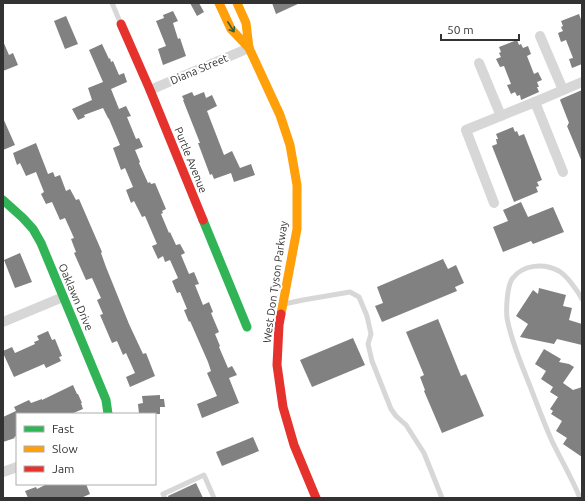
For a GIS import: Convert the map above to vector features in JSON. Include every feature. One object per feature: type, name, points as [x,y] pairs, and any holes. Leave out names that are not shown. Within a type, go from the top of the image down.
[{"type":"street","name":"West Don Tyson Parkway","points":[[219,3],[231,29],[249,48]]},
{"type":"street","name":"West Don Tyson Parkway","points":[[236,3],[246,23],[249,48],[280,115],[290,145],[297,185],[297,229],[279,325],[277,365],[283,407],[294,445],[316,498]]},
{"type":"street","name":"Purtle Avenue","points":[[121,24],[150,90],[247,327]]},
{"type":"street","points":[[540,36],[563,90]]},
{"type":"street","name":"Diana Street","points":[[150,90],[249,48]]},
{"type":"street","points":[[479,63],[501,116]]},
{"type":"street","points":[[494,203],[466,130],[582,82]]},
{"type":"street","points":[[535,102],[563,172]]},
{"type":"street","name":"Oaklawn Drive","points":[[3,200],[33,229],[41,243],[106,400],[108,413]]},
{"type":"street","points":[[3,322],[63,297]]},
{"type":"street","points":[[3,472],[16,466]]},
{"type":"lane","name":"Purtle Avenue","points":[[112,3],[121,24]]},
{"type":"lane","points":[[580,498],[552,441],[512,339],[507,316],[507,298],[512,280],[520,272],[531,267],[546,266],[560,272],[571,283],[582,299]]},
{"type":"lane","points":[[283,304],[350,292],[359,297],[367,316],[371,334],[368,344],[372,361],[391,409],[406,425],[424,453],[442,498]]},
{"type":"lane","points":[[165,498],[163,494],[204,475],[214,498]]},
{"type":"building","points":[[190,3],[199,3],[204,12],[197,16]]},
{"type":"building","points":[[272,3],[300,3],[276,14]]},
{"type":"building","points":[[173,11],[178,21],[173,23],[178,39],[180,38],[186,56],[163,65],[158,49],[166,46],[156,21],[164,18],[163,15]]},
{"type":"building","points":[[579,14],[582,22],[582,64],[572,68],[569,59],[573,58],[566,40],[561,42],[558,33],[563,31],[561,21]]},
{"type":"building","points":[[66,16],[78,44],[65,49],[54,21]]},
{"type":"building","points":[[517,40],[519,45],[521,44],[523,48],[528,46],[531,54],[527,56],[534,74],[538,72],[542,80],[537,82],[539,92],[521,100],[520,95],[517,96],[515,92],[511,94],[507,85],[511,84],[504,66],[500,67],[496,59],[501,57],[499,47]]},
{"type":"building","points":[[3,41],[9,55],[13,53],[18,65],[3,71]]},
{"type":"building","points":[[102,44],[109,59],[110,58],[111,62],[113,61],[119,75],[124,73],[127,82],[111,89],[119,109],[126,106],[131,116],[127,117],[136,139],[139,138],[143,147],[135,150],[140,162],[139,163],[148,183],[155,183],[166,209],[162,211],[163,213],[161,214],[169,233],[170,232],[176,245],[180,244],[185,253],[181,255],[189,274],[194,272],[199,284],[195,285],[203,305],[209,302],[213,312],[211,313],[219,332],[215,334],[220,346],[219,347],[228,368],[232,366],[237,375],[229,378],[239,403],[202,418],[197,404],[217,396],[207,373],[211,371],[208,362],[184,310],[187,309],[180,292],[177,293],[172,281],[178,278],[170,260],[165,262],[163,256],[158,259],[152,246],[157,244],[145,216],[142,217],[134,201],[131,203],[126,190],[133,187],[125,168],[121,170],[113,148],[120,145],[103,108],[84,115],[85,117],[78,120],[72,109],[92,100],[88,88],[103,82],[89,50]]},
{"type":"building","points":[[582,90],[582,162],[567,126],[569,123],[560,100]]},
{"type":"building","points":[[192,92],[194,96],[204,92],[206,98],[212,95],[217,106],[207,111],[224,155],[232,151],[240,168],[251,164],[255,175],[234,182],[231,173],[214,179],[212,174],[210,175],[198,143],[200,143],[182,96]]},
{"type":"building","points":[[3,118],[15,145],[3,150]]},
{"type":"building","points":[[513,127],[519,136],[524,134],[542,180],[537,182],[539,186],[536,187],[538,192],[514,202],[492,146],[497,144],[496,139],[498,139],[496,134]]},
{"type":"building","points":[[36,143],[48,174],[53,172],[55,177],[60,175],[66,191],[70,189],[76,200],[79,199],[102,252],[101,253],[106,267],[129,324],[143,354],[146,353],[155,376],[130,387],[126,377],[135,373],[126,353],[123,355],[117,341],[112,343],[100,315],[103,314],[97,300],[101,298],[92,278],[86,280],[74,253],[76,252],[71,239],[74,238],[65,218],[60,220],[52,202],[46,204],[41,194],[44,192],[36,172],[26,176],[20,163],[17,165],[13,153]]},
{"type":"building","points":[[521,202],[528,217],[553,207],[564,232],[533,244],[531,241],[503,252],[493,227],[508,221],[503,210]]},
{"type":"building","points":[[20,253],[32,282],[15,288],[4,260]]},
{"type":"building","points":[[443,259],[448,269],[456,265],[464,283],[455,287],[457,291],[382,322],[375,306],[383,303],[377,287]]},
{"type":"building","points":[[539,288],[566,295],[563,306],[572,308],[569,320],[582,324],[582,345],[557,339],[554,344],[520,337],[528,324],[516,316],[533,290],[538,294]]},
{"type":"building","points":[[438,319],[461,376],[466,374],[484,416],[442,433],[424,391],[425,390],[420,377],[424,375],[406,332]]},
{"type":"building","points":[[48,331],[52,340],[55,339],[62,356],[59,357],[61,361],[46,368],[44,364],[14,377],[3,351],[12,347],[15,353],[35,344],[34,342],[39,340],[37,336]]},
{"type":"building","points":[[353,338],[365,365],[312,387],[300,360]]},
{"type":"building","points":[[544,349],[561,359],[559,362],[569,364],[574,367],[563,383],[573,390],[582,387],[582,457],[563,444],[567,438],[556,431],[562,421],[551,414],[553,411],[550,409],[558,397],[550,392],[553,387],[541,379],[546,371],[535,364]]},
{"type":"building","points":[[73,385],[82,403],[83,409],[73,413],[16,413],[16,436],[3,442],[3,417],[16,411],[14,407],[29,400],[31,403],[42,400]]},
{"type":"building","points":[[160,395],[160,399],[164,399],[165,407],[160,407],[160,414],[139,413],[138,404],[143,403],[142,396]]},
{"type":"building","points":[[253,437],[259,451],[222,466],[216,452]]},
{"type":"building","points":[[196,483],[203,498],[169,498],[168,496]]},
{"type":"building","points":[[45,485],[86,485],[90,494],[81,498],[28,498],[25,491],[36,487],[37,489]]},
{"type":"traffic: fast","points":[[3,200],[33,229],[41,243],[106,400],[108,413]]},
{"type":"traffic: fast","points":[[203,220],[247,327]]},
{"type":"traffic: slow","points":[[219,3],[231,29],[249,48]]},
{"type":"traffic: slow","points":[[237,3],[246,23],[249,48],[280,115],[290,145],[297,185],[297,229],[281,314]]},
{"type":"traffic: jam","points":[[121,24],[150,90],[203,220]]},
{"type":"traffic: jam","points":[[281,314],[277,365],[283,407],[294,445],[316,498]]}]
